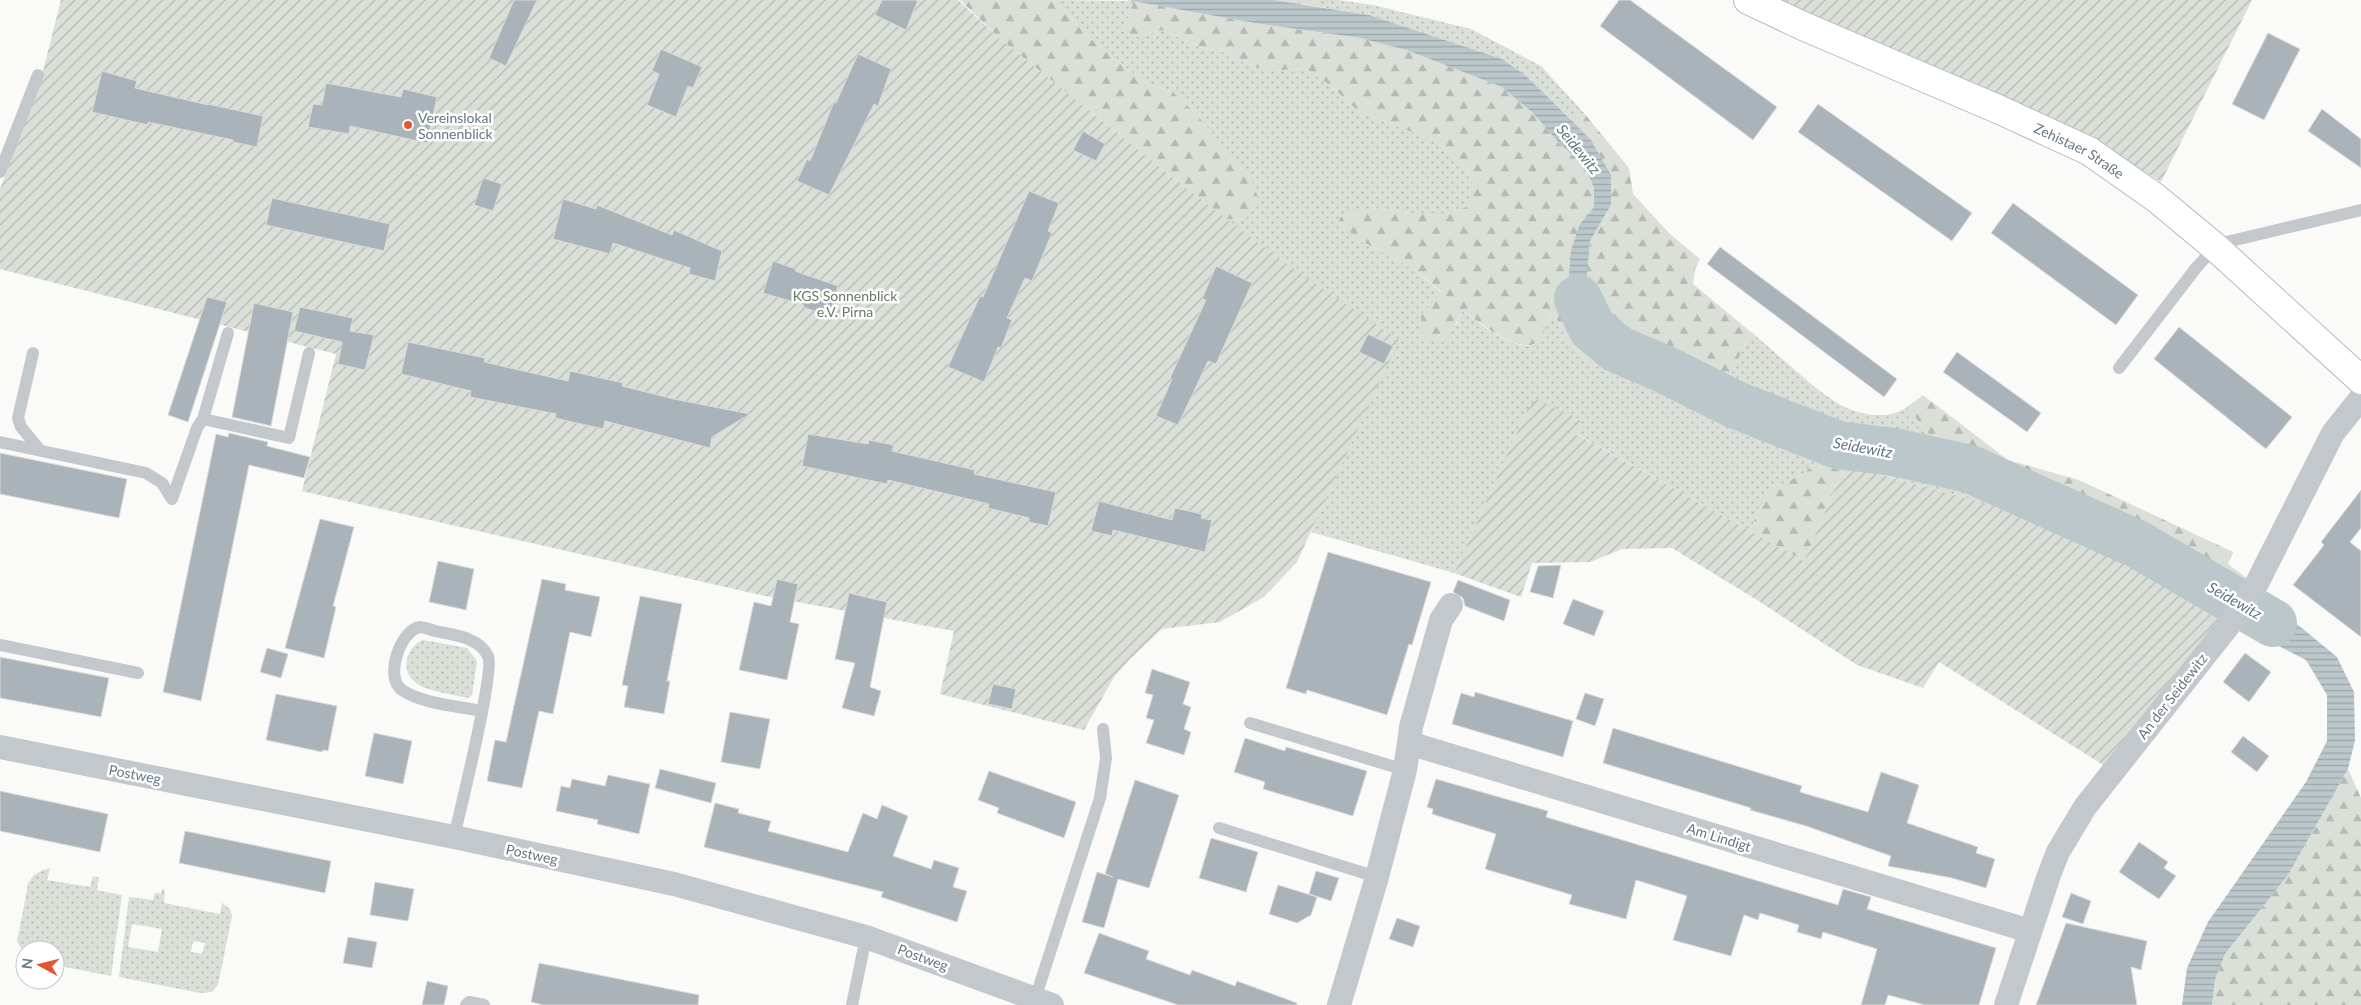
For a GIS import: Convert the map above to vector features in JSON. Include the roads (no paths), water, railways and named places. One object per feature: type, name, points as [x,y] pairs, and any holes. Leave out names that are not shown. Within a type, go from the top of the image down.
[{"type":"main road","name":"Zehistaer Straße","points":[[1748,0],[1803,26],[2000,110],[2089,151],[2150,193],[2214,247],[2361,380]]},
{"type":"street","name":"An der Seidewitz","points":[[2006,1005],[2058,852],[2085,807],[2232,621],[2256,584],[2333,433],[2361,398]]},
{"type":"street","points":[[1339,1005],[1377,877],[1405,770],[1411,727],[1441,620],[1451,605]]},
{"type":"street","name":"Am Lindigt","points":[[1409,743],[2030,931]]},
{"type":"street","name":"Postweg","points":[[0,747],[454,837],[674,884],[866,937],[1044,1002]]},
{"type":"lane","points":[[0,172],[38,76]]},
{"type":"lane","points":[[2119,368],[2196,268],[2218,244],[2361,210]]},
{"type":"lane","points":[[0,442],[146,473],[162,483],[172,499],[197,428],[203,419],[228,333]]},
{"type":"lane","points":[[33,353],[18,418],[21,427],[40,450]]},
{"type":"lane","points":[[203,419],[289,438],[309,353]]},
{"type":"lane","points":[[454,837],[482,712],[490,671],[488,656],[480,646],[468,639],[420,627],[412,632],[399,647],[394,668],[395,681],[400,689],[418,698],[482,712]]},
{"type":"lane","points":[[0,645],[138,674]]},
{"type":"lane","points":[[1250,723],[1405,770]]},
{"type":"lane","points":[[1044,1002],[1100,798],[1106,758],[1103,730]]},
{"type":"lane","points":[[1219,828],[1377,877]]},
{"type":"lane","points":[[852,1005],[866,937]]},
{"type":"lane","points":[[466,1005],[469,1002],[484,1005]]},
{"type":"water","points":[[1127,0],[1274,0],[1369,15],[1502,59],[1525,75],[1591,140],[1611,175],[1611,205],[1590,241],[1585,296],[1599,325],[1621,340],[1770,408],[1840,432],[1905,444],[1987,466],[2054,490],[2243,587],[2235,600],[2137,544],[1970,469],[1894,452],[1838,445],[1736,405],[1666,370],[1617,349],[1613,352],[1583,331],[1567,301],[1571,250],[1580,224],[1594,207],[1594,188],[1585,166],[1559,143],[1533,113],[1502,87],[1406,50],[1360,38],[1254,23]]},
{"type":"water","points":[[2260,597],[2281,611],[2337,657],[2354,692],[2355,740],[2348,769],[2288,875],[2225,954],[2215,980],[2212,1005],[2182,1005],[2187,968],[2208,922],[2306,782],[2327,741],[2327,695],[2306,660],[2240,626]]},
{"type":"waterway","name":"Seidewitz","points":[[1578,299],[1592,328],[1617,349],[1666,370],[1736,405],[1838,445],[1894,452],[1970,469],[2137,544],[2273,623]]},
{"type":"place","name":"Vereinslokal Sonnenblick","points":[[408,125]]},
{"type":"park label","name":"KGS Sonnenblick e.V. Pirna","points":[[845,304]]}]
